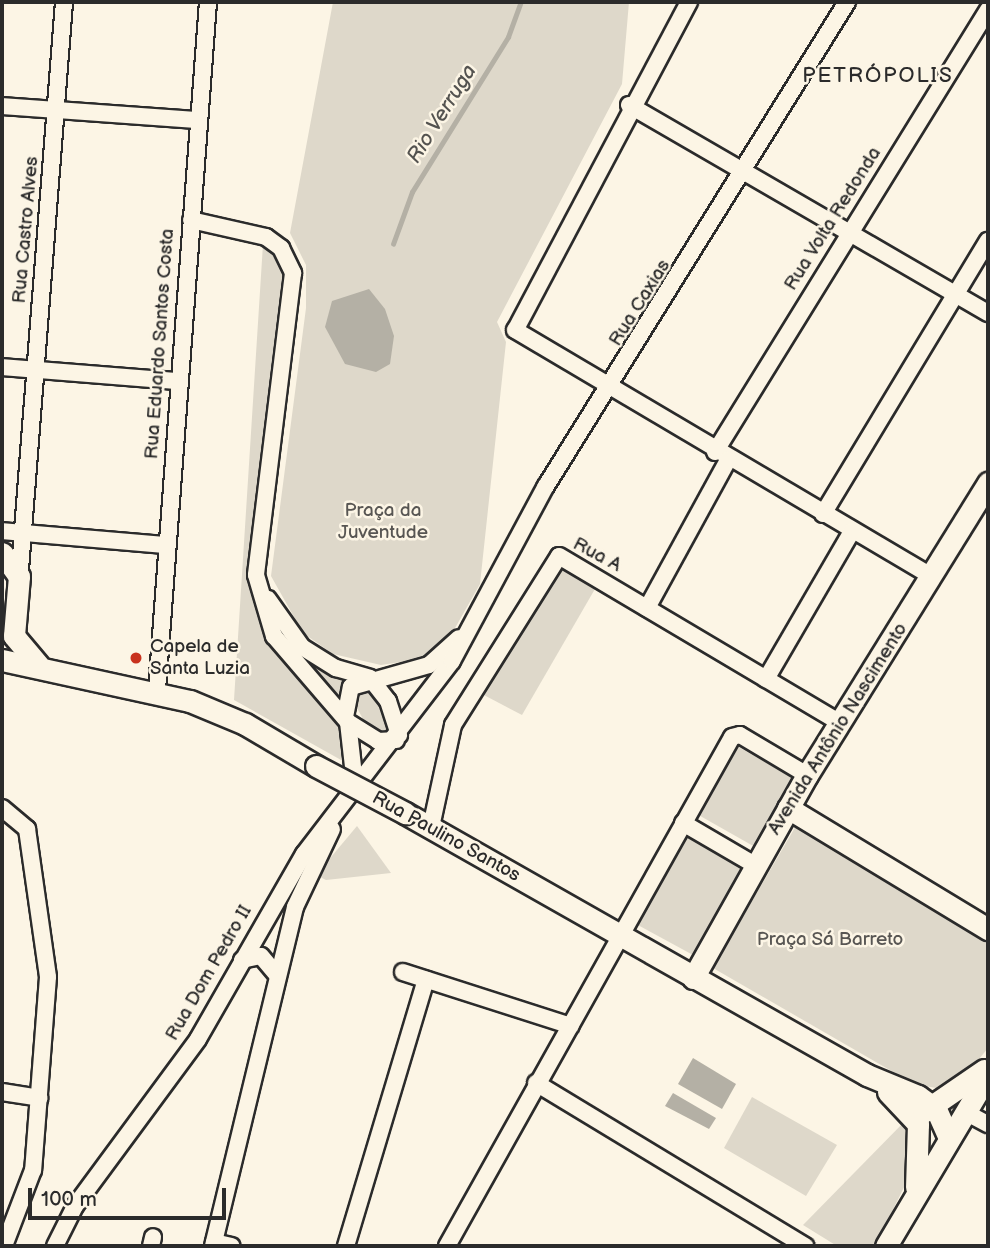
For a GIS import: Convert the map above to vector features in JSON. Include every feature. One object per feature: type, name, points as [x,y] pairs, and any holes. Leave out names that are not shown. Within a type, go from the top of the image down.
[{"type":"main road","name":"Avenida Antônio Nascimento","points":[[693,978],[807,775],[932,578],[988,483]]},
{"type":"main road","points":[[2,553],[17,568],[19,587],[14,613],[2,641]]},
{"type":"main road","points":[[14,613],[18,646],[38,665]]},
{"type":"main road","name":"Rua Paulino Santos","points":[[2,660],[158,690],[245,724],[867,1075],[909,1109],[929,1141],[947,1141]]},
{"type":"main road","points":[[788,808],[988,929]]},
{"type":"main road","points":[[914,1196],[918,1124],[938,1099],[988,1066]]},
{"type":"main road","points":[[886,1246],[988,1074]]},
{"type":"main road","name":"Rua Paulino Santos","points":[[867,1075],[938,1099]]},
{"type":"main road","points":[[938,1099],[947,1141]]},
{"type":"street","name":"Rua Castro Alves","points":[[19,587],[64,2]]},
{"type":"street","name":"Rua Eduardo Santos Costa","points":[[158,690],[165,545],[208,2]]},
{"type":"street","points":[[689,2],[629,104],[515,330],[610,392],[932,578]]},
{"type":"street","name":"Rua Caxias","points":[[471,626],[546,486],[610,392],[847,2]]},
{"type":"street","name":"Rua Volta Redonda","points":[[647,608],[721,456],[849,232],[988,10]]},
{"type":"street","points":[[629,104],[988,313]]},
{"type":"street","points":[[2,106],[199,120]]},
{"type":"street","points":[[191,220],[266,237],[281,248],[293,273],[256,575],[274,636],[346,719],[378,741],[398,738],[388,701],[370,678],[302,647],[274,612],[256,575]]},
{"type":"street","points":[[823,514],[988,241]]},
{"type":"street","points":[[2,367],[177,381]]},
{"type":"street","points":[[2,531],[165,545]]},
{"type":"street","points":[[766,679],[852,531]]},
{"type":"street","name":"Rua A","points":[[431,827],[453,725],[558,556],[840,723]]},
{"type":"street","points":[[356,793],[346,719],[349,689],[370,678],[429,665],[471,626]]},
{"type":"street","name":"Rua Dom Pedro II","points":[[55,1246],[75,1206],[198,1039],[304,854],[398,738],[471,626]]},
{"type":"street","points":[[447,1246],[536,1083],[735,734],[807,775]]},
{"type":"street","points":[[2,808],[27,830],[48,977],[33,1170],[4,1246]]},
{"type":"street","points":[[232,1246],[214,1244],[295,907],[343,808]]},
{"type":"street","points":[[683,823],[755,865]]},
{"type":"street","points":[[242,960],[261,956],[278,976]]},
{"type":"street","points":[[403,972],[570,1026]]},
{"type":"street","points":[[346,1246],[426,980]]},
{"type":"street","points":[[536,1083],[804,1246]]},
{"type":"street","points":[[2,1092],[40,1098]]},
{"type":"street","points":[[965,1112],[988,1124]]},
{"type":"green space","name":"Praça da Juventude","points":[[333,2],[629,2],[622,84],[497,322],[506,342],[480,584],[446,644],[427,658],[381,665],[333,654],[303,633],[271,576],[306,308],[306,265],[290,233]]},
{"type":"green space","points":[[263,244],[285,271],[286,287],[261,453],[254,596],[339,713],[350,765],[234,700]]},
{"type":"green space","points":[[564,564],[599,582],[522,715],[482,694]]},
{"type":"green space","points":[[269,610],[346,677],[339,695],[301,659]]},
{"type":"green space","points":[[372,683],[394,729],[386,734],[369,730],[351,697]]},
{"type":"green space","points":[[735,745],[795,779],[755,847],[695,813]]},
{"type":"green space","name":"Praça Sá Barreto","points":[[797,824],[988,938],[988,1048],[961,1081],[936,1088],[914,1084],[713,968]]},
{"type":"green space","points":[[357,826],[391,873],[326,880],[316,875]]},
{"type":"green space","name":"Praça Sá Barreto","points":[[685,835],[742,866],[693,955],[636,924]]},
{"type":"green space","points":[[752,1097],[837,1145],[806,1196],[724,1148]]},
{"type":"green space","points":[[907,1119],[911,1173],[875,1246],[837,1246],[803,1225]]},
{"type":"shaded area","points":[[369,289],[385,309],[394,336],[390,364],[376,372],[345,364],[325,327],[332,301]]},
{"type":"shaded area","points":[[693,1058],[736,1084],[722,1109],[678,1084]]},
{"type":"shaded area","points":[[673,1093],[716,1118],[709,1129],[665,1106]]},
{"type":"waterway","name":"Rio Verruga","points":[[393,244],[412,192],[508,37],[521,2]]},
{"type":"place","name":"Capela de Santa Luzia","points":[[136,658]]},
{"type":"district","name":"PETRÓPOLIS","points":[[878,76]]}]
